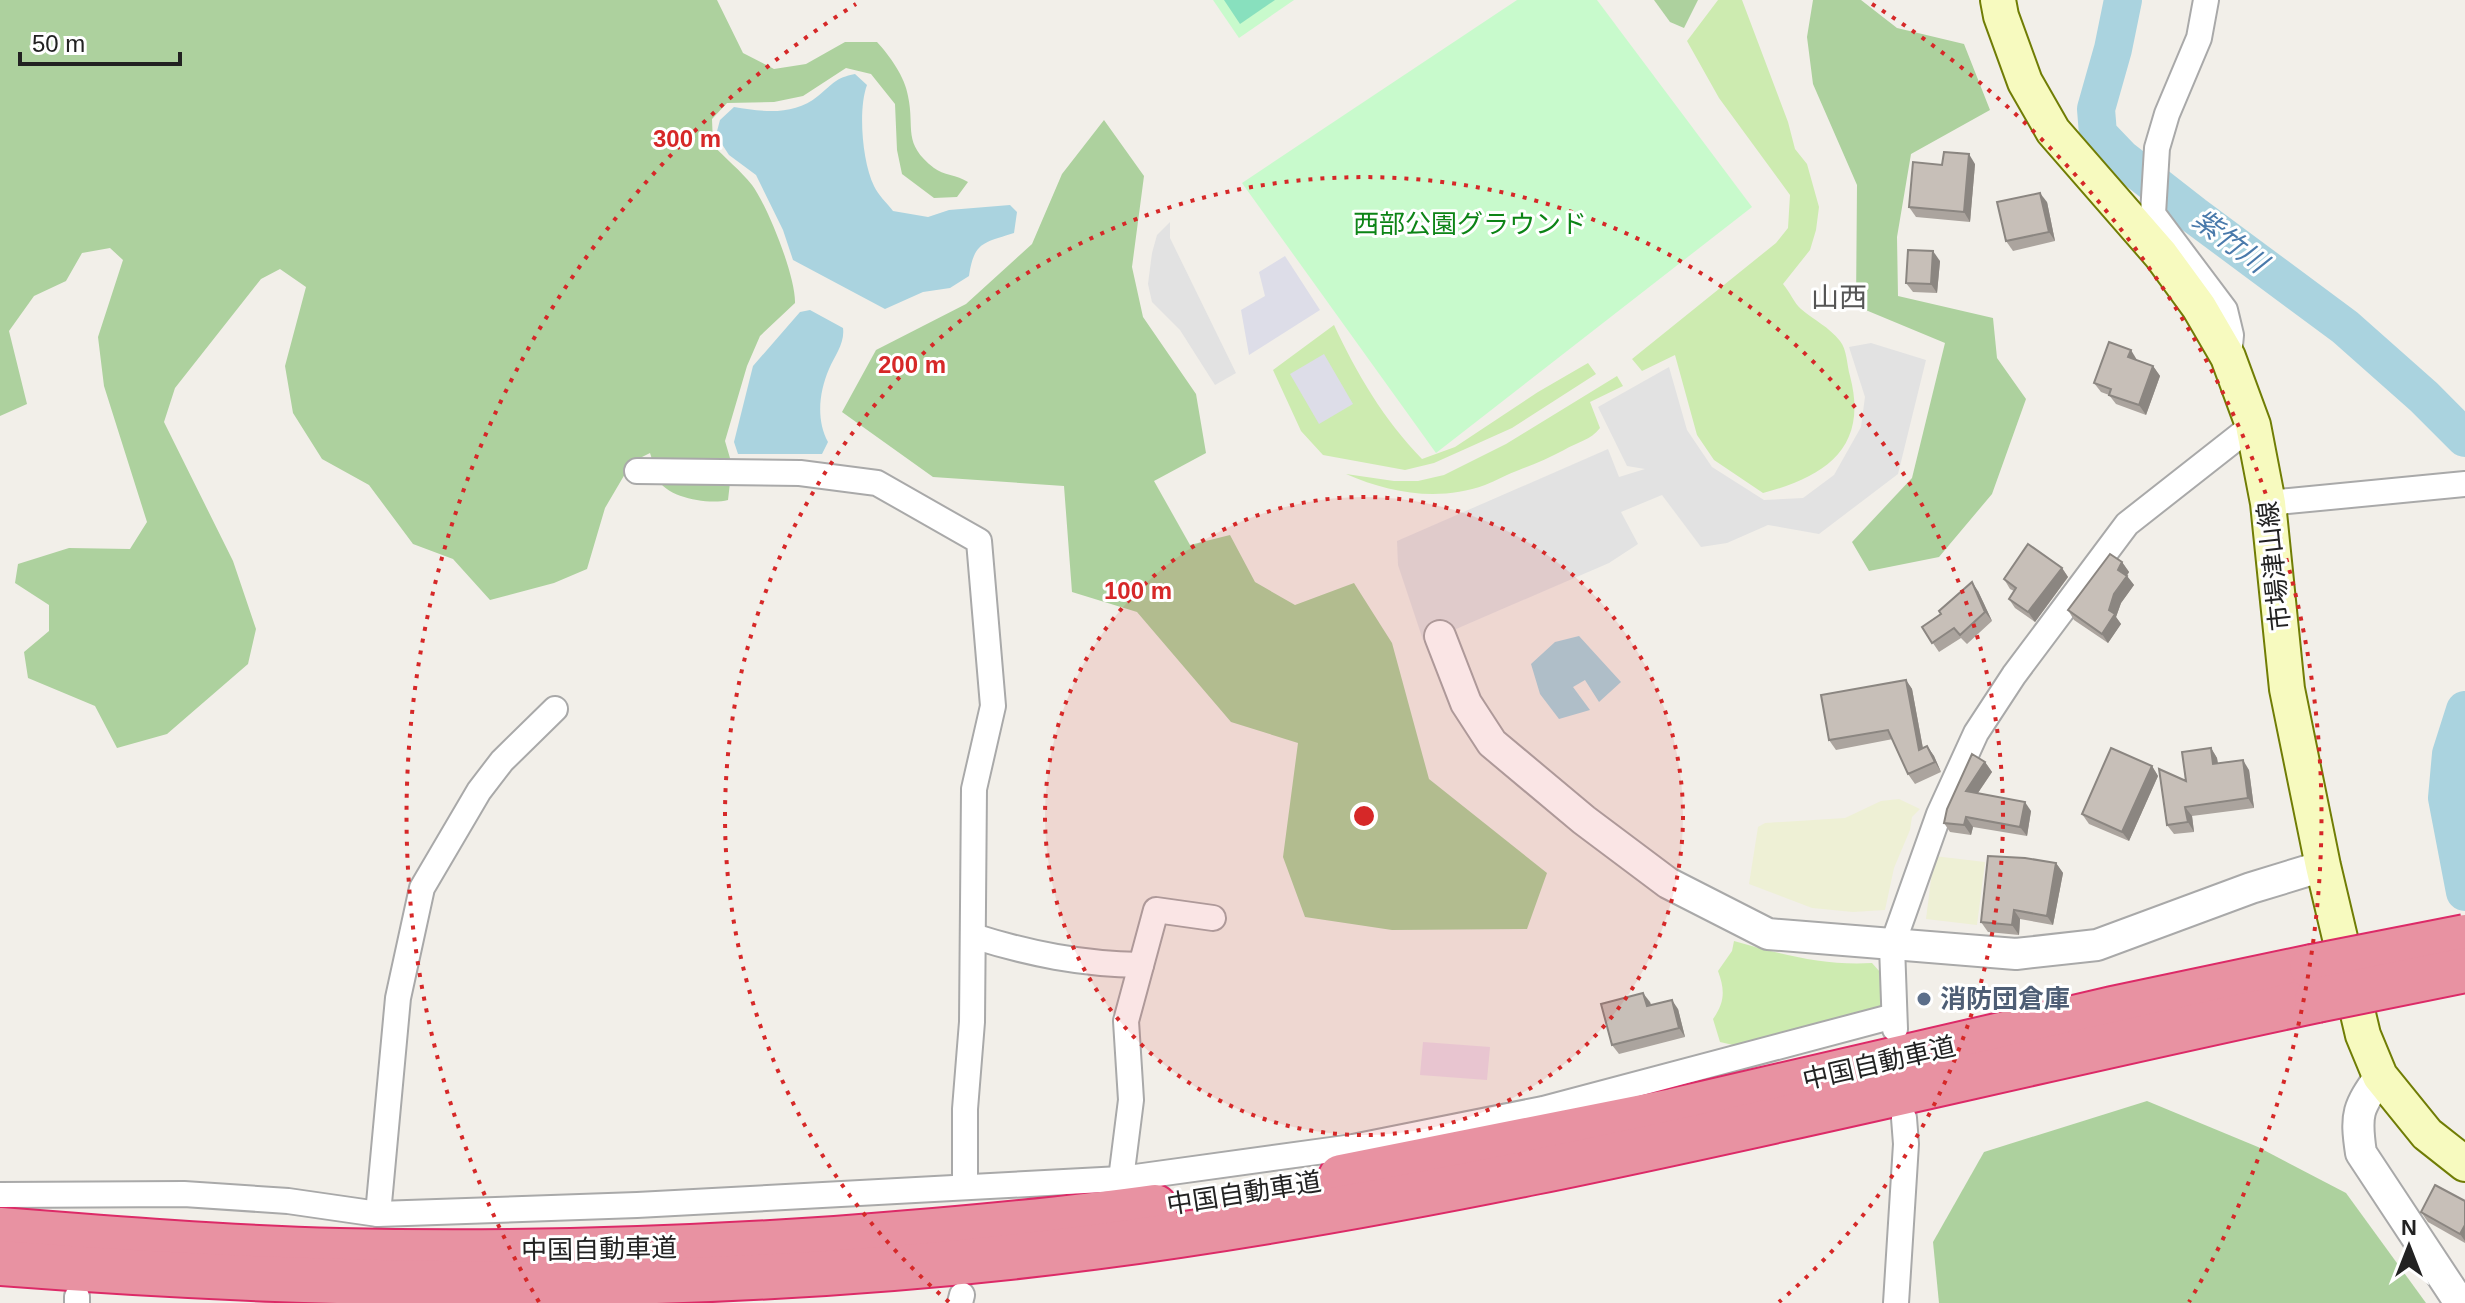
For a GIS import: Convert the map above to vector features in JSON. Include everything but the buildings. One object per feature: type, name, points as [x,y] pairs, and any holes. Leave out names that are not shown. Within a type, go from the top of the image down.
[{"type":"highway","name":"中国自動車道","points":[[0,1263],[144,1274],[342,1283],[527,1284],[714,1280],[909,1267],[1093,1247],[1474,1184],[1695,1138],[2108,1044],[2465,937]]},
{"type":"highway","name":"中国自動車道","points":[[0,1230],[149,1242],[324,1250],[528,1252],[719,1247],[1096,1215],[1281,1188],[1480,1151],[1673,1111],[2084,1016],[2314,984],[2465,970]]},
{"type":"main road","name":"市場津山線","points":[[1998,0],[2025,82],[2053,131],[2161,255],[2199,307],[2228,357],[2253,425],[2268,503],[2287,689],[2323,866],[2363,1035],[2380,1076],[2427,1134],[2465,1164]]},
{"type":"street","points":[[2206,0],[2199,38],[2167,114],[2157,148],[2152,202],[2153,214],[2225,310],[2231,335],[2228,357]]},
{"type":"street","points":[[0,1195],[79,1207],[184,1194],[288,1201],[378,1214],[637,1205],[1121,1179],[1353,1147],[1543,1109],[1894,1024],[1892,946],[1939,814],[1976,733],[2014,675],[2127,524],[2253,425]]},
{"type":"street","points":[[637,471],[800,473],[877,483],[979,541],[993,706],[974,789],[972,1022],[965,1109],[965,1187]]},
{"type":"street","points":[[2268,503],[2465,484]]},
{"type":"street","points":[[1440,636],[1466,703],[1492,743],[1584,820],[1668,883],[1768,934],[2016,954],[2097,945],[2251,888],[2323,866]]},
{"type":"street","points":[[378,1214],[398,998],[422,888],[479,791],[502,761],[555,709]]},
{"type":"street","points":[[1121,1179],[1131,1100],[1126,1021],[1156,910],[1213,918]]},
{"type":"street","points":[[973,936],[1030,954],[1141,965]]},
{"type":"street","points":[[2380,1076],[2359,1106],[2361,1153],[2460,1303]]},
{"type":"street","points":[[1896,1303],[1906,1144],[1904,1118]]},
{"type":"shaded area","points":[[1170,222],[1170,238],[1236,373],[1215,385],[1180,330],[1152,302],[1148,284],[1152,253],[1157,235]]},
{"type":"shaded area","points":[[1285,256],[1320,310],[1249,355],[1241,310],[1265,296],[1259,272]]},
{"type":"shaded area","points":[[1871,343],[1926,360],[1898,474],[1819,534],[1768,525],[1727,543],[1701,547],[1662,495],[1621,512],[1638,544],[1609,563],[1440,636],[1423,640],[1398,565],[1397,541],[1608,449],[1619,477],[1645,469],[1627,466],[1598,407],[1669,367],[1687,430],[1712,467],[1764,500],[1803,498],[1834,475],[1861,427],[1865,397],[1849,347]]},
{"type":"shaded area","points":[[1324,354],[1353,404],[1319,424],[1290,374]]},
{"type":"shaded area","points":[[1423,1042],[1490,1047],[1487,1080],[1420,1075]]},
{"type":"green space","points":[[0,0],[717,0],[743,53],[774,69],[806,64],[845,42],[877,42],[904,82],[917,151],[938,170],[968,182],[957,197],[934,198],[902,174],[897,150],[895,104],[871,74],[846,68],[803,96],[774,102],[727,103],[712,119],[713,145],[748,180],[758,195],[786,260],[795,303],[760,336],[747,366],[725,441],[732,465],[728,500],[700,501],[669,491],[657,478],[650,453],[632,462],[605,508],[587,569],[554,583],[490,600],[453,559],[413,544],[369,485],[322,459],[293,413],[285,366],[306,287],[280,269],[261,279],[175,388],[164,422],[233,561],[256,629],[248,664],[167,734],[117,748],[95,706],[28,678],[24,652],[49,631],[49,605],[15,583],[18,564],[69,548],[130,549],[147,522],[104,386],[98,337],[123,260],[110,248],[82,253],[66,281],[34,296],[9,331],[27,404],[0,416]]},
{"type":"green space","points":[[1213,0],[1294,0],[1239,38]]},
{"type":"green space","points":[[1224,0],[1275,0],[1240,24]]},
{"type":"green space","name":"西部公園グラウンド","points":[[1517,0],[1597,0],[1752,207],[1436,453],[1242,183]]},
{"type":"green space","points":[[1654,0],[1698,0],[1684,28],[1670,22]]},
{"type":"green space","points":[[1718,0],[1742,0],[1788,122],[1795,149],[1807,164],[1819,207],[1816,230],[1810,250],[1783,284],[1799,307],[1842,344],[1854,401],[1853,422],[1837,456],[1805,478],[1763,493],[1714,460],[1697,435],[1675,355],[1642,371],[1632,359],[1776,243],[1788,228],[1790,195],[1719,98],[1687,41]]},
{"type":"green space","points":[[1813,0],[1861,0],[1897,28],[1964,44],[1990,110],[1911,154],[1897,237],[1898,296],[1993,318],[1997,358],[2026,399],[1992,494],[1939,557],[1869,571],[1852,542],[1912,478],[1945,343],[1856,306],[1857,185],[1813,84],[1807,37]]},
{"type":"green space","points":[[1104,120],[1144,176],[1132,267],[1143,317],[1196,394],[1206,453],[1154,481],[1190,545],[1230,535],[1255,582],[1295,605],[1354,583],[1392,643],[1429,779],[1547,873],[1527,929],[1392,930],[1305,917],[1283,857],[1298,743],[1231,722],[1137,612],[1072,592],[1064,486],[933,477],[842,412],[876,350],[966,304],[1032,244],[1062,174]]},
{"type":"green space","points":[[1334,325],[1372,396],[1422,459],[1455,447],[1588,363],[1596,374],[1512,428],[1434,463],[1405,470],[1323,455],[1301,431],[1273,370]]},
{"type":"green space","points":[[1617,376],[1623,386],[1590,402],[1600,428],[1592,435],[1485,485],[1450,493],[1414,493],[1379,486],[1346,474],[1394,481],[1418,481],[1444,475],[1506,444]]},
{"type":"green space","points":[[1899,799],[1920,809],[1912,817],[1910,830],[1894,868],[1885,910],[1853,912],[1812,908],[1749,884],[1758,827],[1765,823],[1845,818],[1881,801]]},
{"type":"green space","points":[[1934,856],[1985,862],[1977,925],[1926,919]]},
{"type":"green space","points":[[1734,941],[1819,961],[1872,963],[1880,972],[1885,1001],[1878,1009],[1733,1045],[1720,1042],[1713,1019],[1723,996],[1718,971],[1732,951]]},
{"type":"green space","points":[[2147,1101],[2258,1147],[2346,1193],[2426,1303],[1939,1303],[1933,1242],[1984,1152]]},
{"type":"water","points":[[855,74],[867,85],[862,121],[870,175],[878,193],[893,211],[928,217],[949,210],[1010,205],[1017,212],[1014,233],[995,239],[977,250],[969,276],[950,288],[923,292],[885,309],[793,260],[783,230],[756,175],[729,155],[716,135],[720,120],[734,107],[789,110],[809,102],[839,79]]},
{"type":"water","points":[[810,310],[843,328],[841,344],[821,396],[820,415],[828,442],[822,454],[738,454],[734,442],[753,366],[800,312]]},
{"type":"water","points":[[1579,636],[1621,682],[1599,702],[1585,680],[1573,687],[1590,710],[1559,719],[1540,694],[1531,664],[1555,642]]},
{"type":"waterway","name":"紫竹川","points":[[2123,0],[2096,109],[2098,134],[2121,158],[2345,327],[2465,438]]},
{"type":"waterway","name":"紫竹川","points":[[2465,710],[2451,754],[2447,798],[2465,892]]},
{"type":"place","name":"消防団倉庫","points":[[1924,999]]},
{"type":"district","name":"山西","points":[[1839,297]]}]
